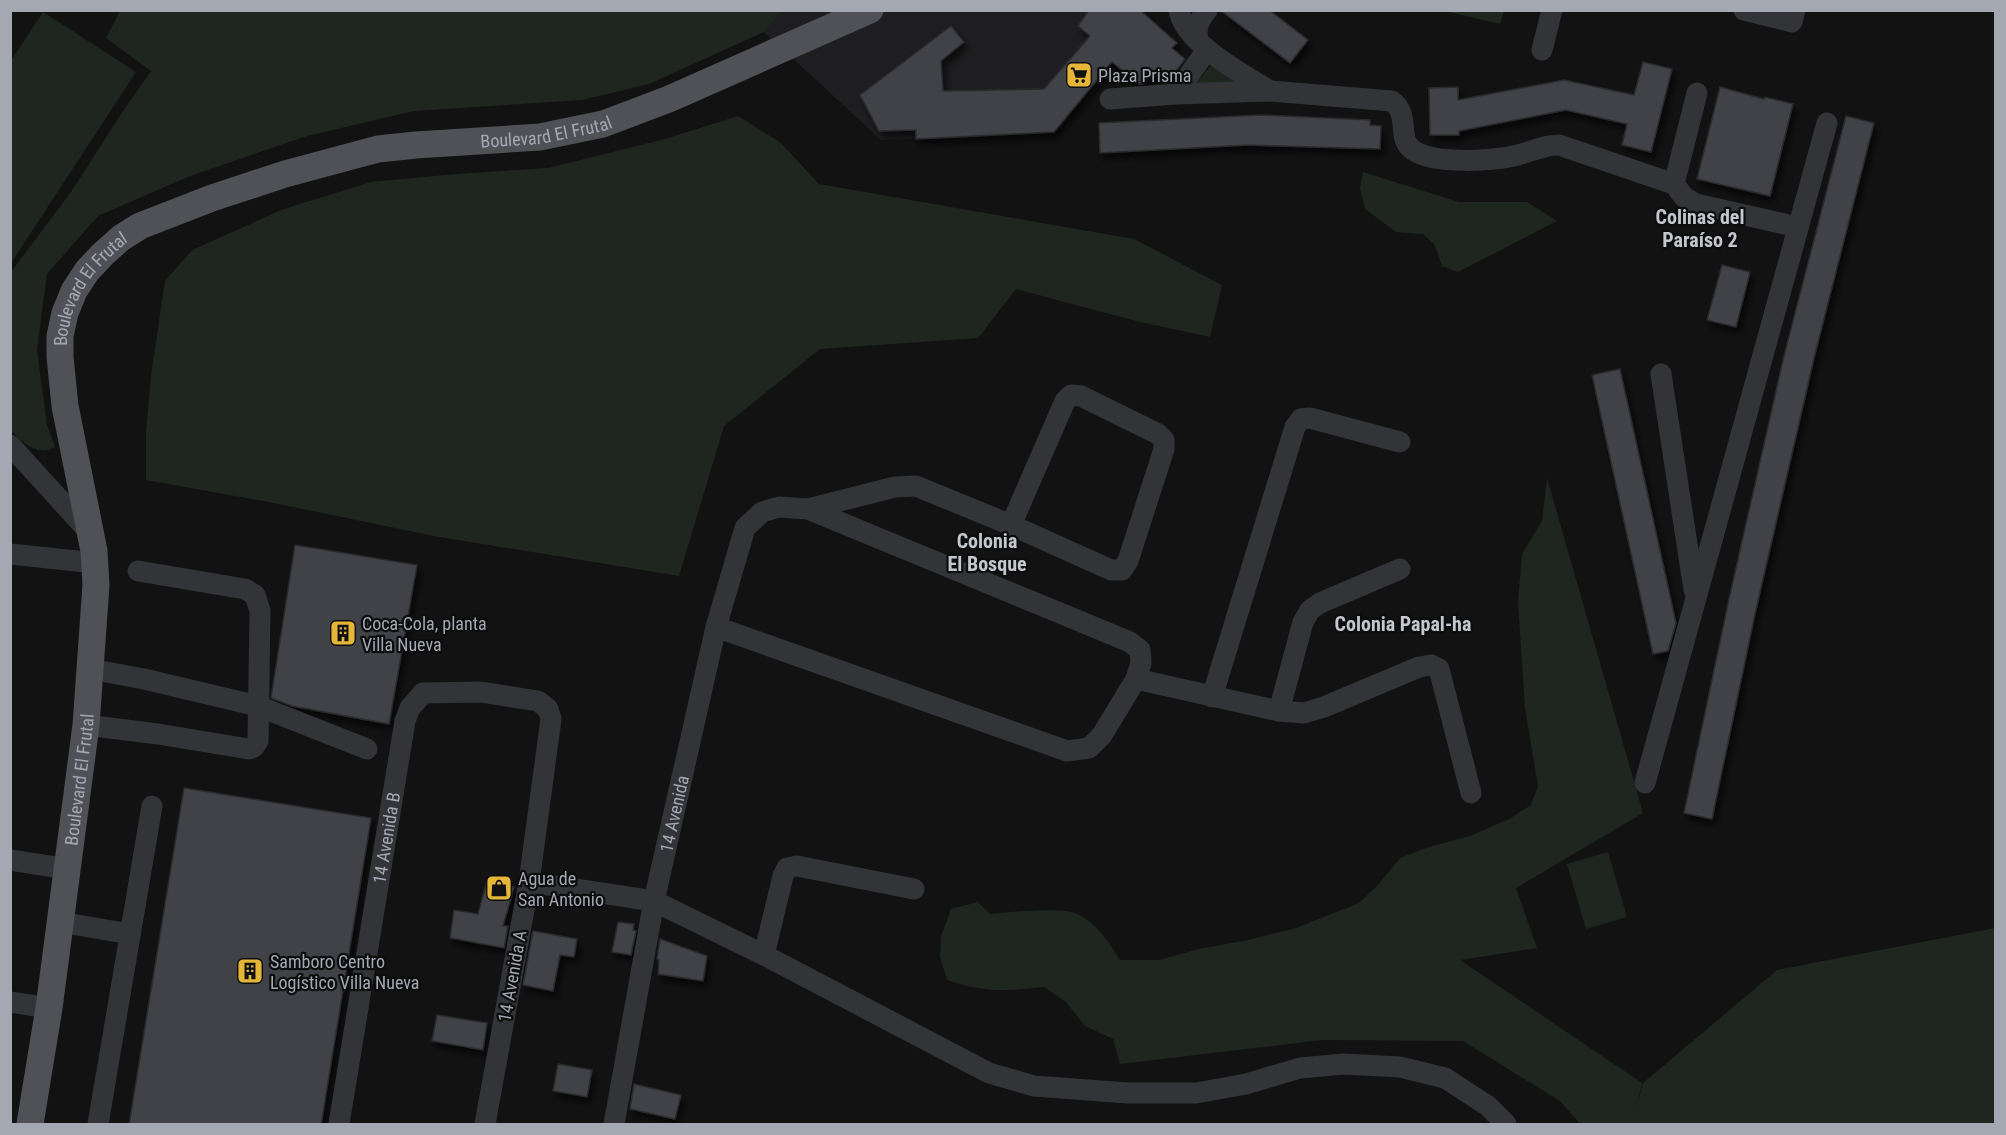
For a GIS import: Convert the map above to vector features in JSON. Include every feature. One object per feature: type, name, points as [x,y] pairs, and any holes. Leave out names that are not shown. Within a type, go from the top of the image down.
[{"type":"main road","name":"Boulevard El Frutal","points":[[30,1125],[49,1008],[86,725],[96,585],[96,563],[60,369],[60,336],[65,313],[74,291],[87,271],[121,238],[140,226],[285,174],[378,149],[557,135],[603,124],[669,99],[870,10]]},
{"type":"street","points":[[1179,10],[1185,26],[1192,35],[1270,91]]},
{"type":"street","points":[[1203,44],[1197,30],[1207,10]]},
{"type":"street","points":[[1542,50],[1552,10]]},
{"type":"street","points":[[1744,10],[1792,22],[1795,10]]},
{"type":"street","points":[[1174,94],[1203,44]]},
{"type":"street","points":[[1110,99],[1270,91],[1392,101],[1401,111],[1405,140],[1411,150],[1430,158],[1475,161],[1518,155],[1541,147],[1559,145],[1674,184],[1684,197],[1696,204],[1798,227]]},
{"type":"street","points":[[1674,184],[1697,93]]},
{"type":"street","points":[[1645,783],[1827,123]]},
{"type":"street","points":[[1661,374],[1695,600]]},
{"type":"street","points":[[808,509],[895,487],[915,486],[1011,525],[1111,570],[1122,570],[1128,561],[1164,448],[1164,440],[1158,434],[1081,396],[1071,395],[1065,401],[1011,525]]},
{"type":"street","points":[[1212,697],[1295,427],[1301,419],[1310,418],[1400,442]]},
{"type":"street","points":[[10,445],[91,534]]},
{"type":"street","name":"14 Avenida","points":[[614,1125],[654,901],[716,627],[745,528],[762,512],[779,507],[808,509]]},
{"type":"street","points":[[716,627],[1067,751],[1089,748],[1102,735],[1136,679],[1141,663],[1140,650],[1130,642],[808,509]]},
{"type":"street","points":[[10,554],[96,563]]},
{"type":"street","points":[[1279,711],[1304,622],[1310,610],[1320,603],[1400,569]]},
{"type":"street","points":[[86,725],[249,749],[254,747],[258,741],[260,611],[255,595],[245,589],[138,571]]},
{"type":"street","points":[[1136,679],[1279,711],[1304,713],[1324,708],[1419,667],[1431,665],[1439,669],[1471,793]]},
{"type":"street","points":[[90,669],[144,679],[258,706],[367,749]]},
{"type":"street","name":"14 Avenida B","points":[[339,1125],[405,720],[410,708],[423,693],[481,692],[538,701],[548,709],[551,719]]},
{"type":"street","name":"14 Avenida A","points":[[485,1125],[529,882],[551,719]]},
{"type":"street","points":[[98,1125],[152,806]]},
{"type":"street","points":[[10,860],[68,868]]},
{"type":"street","points":[[764,955],[783,876],[787,868],[797,866],[914,890]]},
{"type":"street","points":[[529,882],[654,901],[764,955],[988,1073],[1034,1086],[1128,1093],[1196,1093],[1246,1084],[1300,1068],[1344,1064],[1400,1067],[1445,1078],[1488,1106],[1506,1125]]},
{"type":"street","points":[[60,922],[130,934]]},
{"type":"street","points":[[10,1002],[49,1008]]},
{"type":"shaded area","points":[[782,10],[1143,10],[1137,18],[1144,23],[1054,132],[881,140],[764,32]]},
{"type":"shaded area","points":[[1504,10],[1500,24],[1445,11]]},
{"type":"shaded area","points":[[120,11],[782,11],[764,32],[649,84],[582,100],[414,111],[307,136],[190,176],[98,216],[47,274],[37,350],[47,425],[55,447],[42,450],[25,444],[11,430],[11,272],[71,192],[151,71],[106,38]]},
{"type":"shaded area","points":[[43,12],[136,72],[11,263],[11,61]]},
{"type":"shaded area","points":[[1212,64],[1240,84],[1195,84]]},
{"type":"shaded area","points":[[738,116],[781,143],[819,184],[1134,239],[1222,285],[1210,337],[1140,322],[1016,289],[978,338],[820,349],[724,426],[679,576],[434,536],[269,502],[146,480],[146,432],[151,376],[165,281],[192,250],[284,209],[371,182],[548,168],[665,139]]},
{"type":"shaded area","points":[[1363,172],[1459,202],[1527,202],[1557,221],[1458,272],[1442,266],[1435,245],[1423,234],[1396,232],[1365,209],[1360,188]]},
{"type":"shaded area","points":[[1547,478],[1643,813],[1516,888],[1537,948],[1460,960],[1642,1083],[1636,1111],[1643,1083],[1777,970],[1995,928],[1995,1124],[1580,1124],[1560,1101],[1463,1041],[1322,1040],[1120,1064],[1113,1039],[1085,1026],[1066,1002],[1044,987],[995,990],[947,980],[940,957],[941,937],[951,909],[978,902],[990,914],[1069,911],[1083,917],[1096,927],[1120,960],[1159,960],[1296,928],[1359,903],[1379,884],[1400,858],[1470,836],[1509,819],[1531,805],[1538,786],[1525,708],[1518,602],[1522,554],[1542,521]]},
{"type":"shaded area","points":[[1608,852],[1627,917],[1586,929],[1567,864]]},
{"type":"building","name":"Plaza Prisma","points":[[1089,10],[1140,10],[1177,43],[1172,48],[1185,59],[1171,78],[1161,70],[1155,78],[1151,75],[1143,84],[1139,84],[1112,62],[1054,132],[916,139],[916,130],[879,131],[860,95],[951,26],[964,42],[941,61],[943,91],[1044,89],[1090,36],[1078,26]]},
{"type":"building","points":[[1220,10],[1269,10],[1308,40],[1290,63]]},
{"type":"building","points":[[1643,62],[1672,69],[1651,152],[1622,145],[1627,124],[1566,110],[1459,131],[1459,135],[1430,135],[1429,88],[1458,87],[1458,100],[1564,80],[1634,95]]},
{"type":"building","points":[[1720,87],[1793,104],[1770,196],[1697,179]]},
{"type":"building","points":[[1261,115],[1370,120],[1370,125],[1381,126],[1380,149],[1248,145],[1100,153],[1099,123]]},
{"type":"building","points":[[1846,116],[1874,123],[1815,354],[1755,614],[1712,819],[1684,813],[1784,356]]},
{"type":"building","points":[[1722,265],[1750,272],[1736,327],[1707,320]]},
{"type":"building","points":[[1620,369],[1676,623],[1668,651],[1653,654],[1592,375]]},
{"type":"building","name":"Coca-Cola, planta Villa Nueva","points":[[295,545],[417,565],[389,724],[292,706],[271,698]]},
{"type":"building","name":"Samboro Centro Logístico Villa Nueva","points":[[184,788],[371,818],[321,1125],[129,1125]]},
{"type":"building","points":[[487,881],[514,887],[503,926],[508,926],[504,948],[450,938],[454,910],[478,914]]},
{"type":"building","points":[[618,922],[634,924],[633,930],[636,931],[631,955],[612,952]]},
{"type":"building","points":[[533,931],[577,939],[574,957],[560,955],[553,991],[523,985]]},
{"type":"building","points":[[660,939],[707,956],[703,981],[658,974],[659,960],[657,959]]},
{"type":"building","points":[[437,1015],[487,1023],[483,1050],[432,1041]]},
{"type":"building","points":[[558,1064],[592,1070],[587,1097],[553,1091]]},
{"type":"building","points":[[634,1084],[681,1095],[675,1119],[630,1109]]},
{"type":"place","name":"Plaza Prisma","points":[[1079,75]]},
{"type":"place","name":"Coca-Cola, planta Villa Nueva","points":[[343,633]]},
{"type":"place","name":"Agua de San Antonio","points":[[499,888]]},
{"type":"place","name":"Samboro Centro Logístico Villa Nueva","points":[[250,971]]},
{"type":"district","name":"Colinas del Paraíso 2","points":[[1700,228]]},
{"type":"district","name":"Colonia El Bosque","points":[[987,552]]},
{"type":"district","name":"Colonia Papal-ha","points":[[1403,624]]}]
